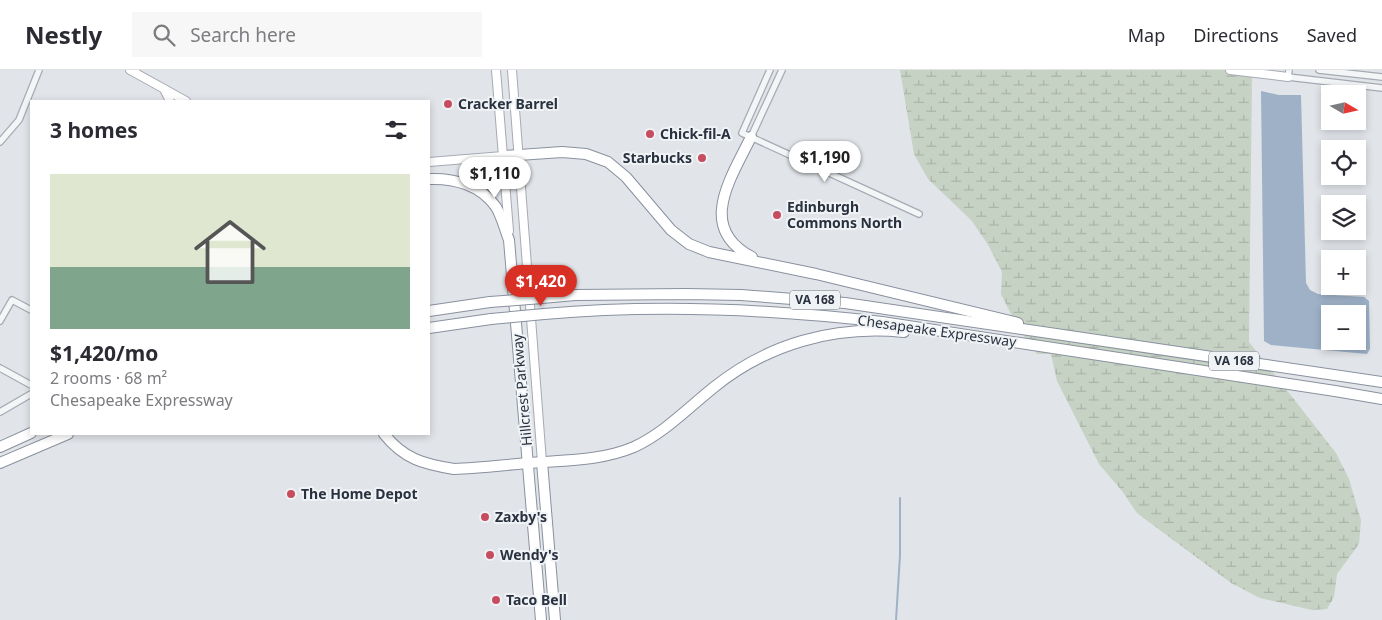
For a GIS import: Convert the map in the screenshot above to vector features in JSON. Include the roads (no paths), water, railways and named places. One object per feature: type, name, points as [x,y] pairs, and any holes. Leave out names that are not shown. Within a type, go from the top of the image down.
[{"type":"highway","points":[[746,135],[725,192],[721,210],[723,228],[730,241],[742,252],[764,264]]},
{"type":"highway","points":[[503,156],[562,152],[586,154],[602,160],[616,168],[626,177],[671,230],[689,244],[709,252],[1085,338]]},
{"type":"highway","points":[[430,180],[462,182],[476,189],[495,206],[509,240]]},
{"type":"highway","name":"Hillcrest Parkway","points":[[509,240],[541,620]]},
{"type":"highway","name":"Chesapeake Expressway","points":[[430,310],[490,302],[575,295],[686,294],[799,299],[863,306],[1382,382]]},
{"type":"highway","name":"Chesapeake Expressway","points":[[430,328],[490,319],[622,309],[674,308],[778,312],[882,322],[1335,391],[1382,400]]},
{"type":"highway","points":[[385,435],[409,457],[433,466],[454,469],[597,457],[633,447],[659,432],[724,379],[750,362],[777,349],[815,337],[864,330],[897,331],[1005,341]]},
{"type":"highway","points":[[0,447],[30,434]]},
{"type":"highway","points":[[0,464],[66,435]]},
{"type":"highway","name":"Hillcrest Parkway","points":[[542,462],[555,620]]},
{"type":"main road","points":[[130,70],[184,100]]},
{"type":"main road","points":[[143,70],[150,82]]},
{"type":"main road","name":"Hillcrest Parkway","points":[[496,70],[509,240]]},
{"type":"main road","name":"Hillcrest Parkway","points":[[512,70],[542,462]]},
{"type":"main road","points":[[1230,70],[1289,73]]},
{"type":"main road","points":[[164,89],[170,100]]},
{"type":"main road","points":[[430,162],[503,156]]},
{"type":"street","points":[[0,142],[18,120],[39,70]]},
{"type":"street","points":[[746,135],[770,70]]},
{"type":"street","points":[[746,135],[782,70]]},
{"type":"street","points":[[1319,70],[1382,77]]},
{"type":"street","points":[[1289,73],[1382,88]]},
{"type":"street","points":[[746,135],[919,214]]},
{"type":"street","points":[[0,321],[12,300],[30,309]]},
{"type":"street","points":[[0,368],[30,384]]},
{"type":"street","points":[[0,412],[30,395]]},
{"type":"water","points":[[1261,91],[1279,95],[1301,95],[1306,283],[1310,290],[1321,295],[1364,297],[1369,301],[1370,349],[1367,354],[1324,350],[1366,350],[1366,305],[1321,305],[1321,350],[1271,345],[1264,341]]},
{"type":"waterway","points":[[896,620],[900,555],[900,498]]},
{"type":"place","name":"Cracker Barrel","points":[[448,104]]},
{"type":"place","name":"Chick-fil-A","points":[[650,134]]},
{"type":"place","name":"Starbucks","points":[[702,158]]},
{"type":"place","name":"Edinburgh Commons North","points":[[777,215]]},
{"type":"place","name":"The Home Depot","points":[[291,494]]},
{"type":"place","name":"Zaxby's","points":[[485,517]]},
{"type":"place","name":"Wendy's","points":[[490,555]]},
{"type":"place","name":"Taco Bell","points":[[496,600]]}]
